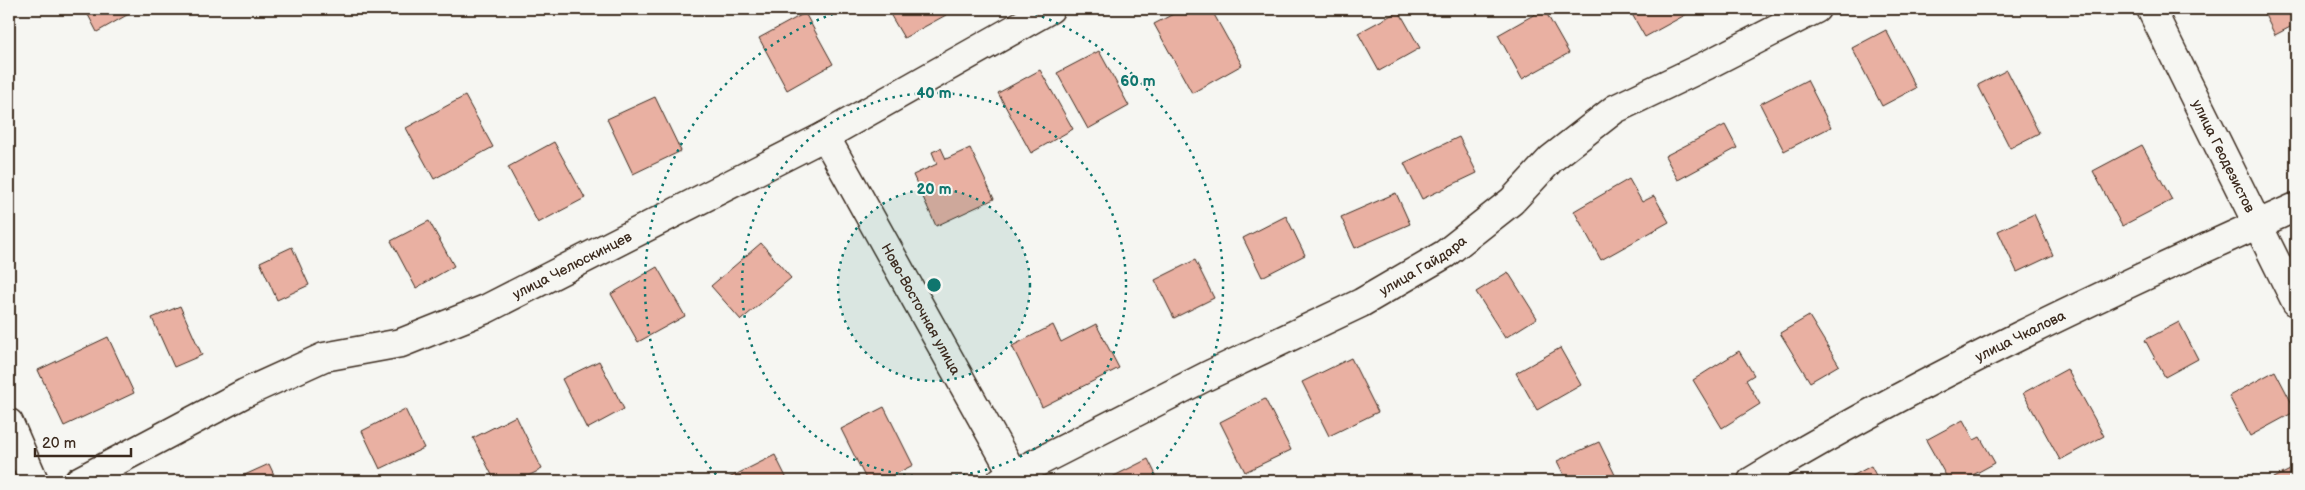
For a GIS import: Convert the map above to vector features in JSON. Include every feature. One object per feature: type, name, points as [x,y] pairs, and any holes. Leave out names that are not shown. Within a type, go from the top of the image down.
[{"type":"street","name":"улица Челюскинцев","points":[[79,481],[244,393],[324,356],[401,343],[486,309],[825,136],[1050,9]]},
{"type":"street","name":"улица Гайдара","points":[[1010,479],[1207,376],[1378,294],[1445,254],[1512,201],[1551,159],[1614,109],[1707,65],[1816,9]]},
{"type":"street","name":"улица Геодезистов","points":[[2151,9],[2296,302]]},
{"type":"street","name":"Ново-Восточная улица","points":[[825,136],[1010,479]]},
{"type":"street","name":"улица Чкалова","points":[[1752,481],[1832,433],[2050,321],[2296,207]]},
{"type":"street","points":[[9,423],[34,481]]},
{"type":"building","points":[[85,9],[133,9],[134,11],[97,32]]},
{"type":"building","points":[[887,9],[942,9],[946,15],[904,38]]},
{"type":"building","points":[[1183,9],[1211,9],[1242,65],[1192,93],[1154,24]]},
{"type":"building","points":[[1544,9],[1569,53],[1522,79],[1498,35]]},
{"type":"building","points":[[1629,9],[1696,9],[1645,37]]},
{"type":"building","points":[[2262,9],[2296,9],[2296,24],[2275,35]]},
{"type":"building","points":[[1399,11],[1420,48],[1379,71],[1358,33]]},
{"type":"building","points":[[805,13],[833,64],[787,90],[759,38]]},
{"type":"building","points":[[1886,30],[1916,88],[1882,106],[1852,48]]},
{"type":"building","points":[[1099,51],[1129,106],[1088,129],[1057,73]]},
{"type":"building","points":[[1040,70],[1073,129],[1031,153],[998,93]]},
{"type":"building","points":[[2007,70],[2039,133],[2010,148],[1978,85]]},
{"type":"building","points":[[1807,80],[1831,127],[1784,151],[1760,104]]},
{"type":"building","points":[[465,96],[493,147],[434,179],[406,128]]},
{"type":"building","points":[[655,97],[681,151],[633,174],[607,119]]},
{"type":"building","points":[[1725,125],[1737,148],[1678,180],[1665,156]]},
{"type":"building","points":[[1459,137],[1477,173],[1422,199],[1404,163]]},
{"type":"building","points":[[554,142],[585,198],[538,223],[508,167]]},
{"type":"building","points":[[2142,145],[2172,200],[2122,226],[2093,171]]},
{"type":"building","points":[[941,148],[946,159],[970,148],[994,199],[936,226],[913,175],[937,164],[932,152]]},
{"type":"building","points":[[1629,179],[1642,202],[1654,196],[1669,222],[1601,260],[1574,211]]},
{"type":"building","points":[[1396,193],[1410,224],[1355,248],[1341,217]]},
{"type":"building","points":[[2034,214],[2053,255],[2017,272],[1998,231]]},
{"type":"building","points":[[1286,216],[1305,255],[1262,277],[1243,238]]},
{"type":"building","points":[[429,221],[454,266],[416,288],[391,241]]},
{"type":"building","points":[[761,243],[791,278],[741,320],[711,286]]},
{"type":"building","points":[[292,247],[309,285],[277,300],[260,262]]},
{"type":"building","points":[[1195,260],[1214,298],[1174,318],[1155,280]]},
{"type":"building","points":[[657,267],[685,316],[638,342],[611,294]]},
{"type":"building","points":[[1508,272],[1537,318],[1505,338],[1476,292]]},
{"type":"building","points":[[180,306],[202,355],[174,367],[152,318]]},
{"type":"building","points":[[1809,316],[1839,365],[1810,382],[1780,333]]},
{"type":"building","points":[[2179,322],[2198,359],[2165,377],[2145,340]]},
{"type":"building","points":[[1096,324],[1119,368],[1042,407],[1012,346],[1053,325],[1061,342]]},
{"type":"building","points":[[108,337],[134,393],[64,426],[38,370]]},
{"type":"building","points":[[1560,348],[1581,385],[1537,410],[1516,373]]},
{"type":"building","points":[[1739,351],[1754,375],[1746,380],[1760,404],[1722,428],[1693,380]]},
{"type":"building","points":[[1351,358],[1378,412],[1329,436],[1302,382]]},
{"type":"building","points":[[599,361],[624,409],[587,429],[562,379]]},
{"type":"building","points":[[2067,369],[2104,436],[2060,460],[2023,393]]},
{"type":"building","points":[[2275,371],[2296,411],[2250,436],[2229,396]]},
{"type":"building","points":[[1265,399],[1291,450],[1245,472],[1220,422]]},
{"type":"building","points":[[884,407],[913,465],[882,481],[867,481],[841,429]]},
{"type":"building","points":[[405,409],[424,448],[380,469],[362,431]]},
{"type":"building","points":[[516,416],[542,469],[518,481],[495,481],[473,438]]},
{"type":"building","points":[[1963,420],[1974,440],[1980,437],[1995,463],[1962,481],[1949,481],[1926,440]]},
{"type":"building","points":[[1599,442],[1618,481],[1567,481],[1557,461]]},
{"type":"building","points":[[775,455],[788,481],[731,481],[729,478]]},
{"type":"building","points":[[1148,459],[1159,481],[1104,481]]},
{"type":"building","points":[[269,464],[277,481],[239,481],[238,478]]},
{"type":"building","points":[[1871,466],[1879,481],[1843,481]]},
{"type":"building","points":[[2296,467],[2296,481],[2268,481]]}]
